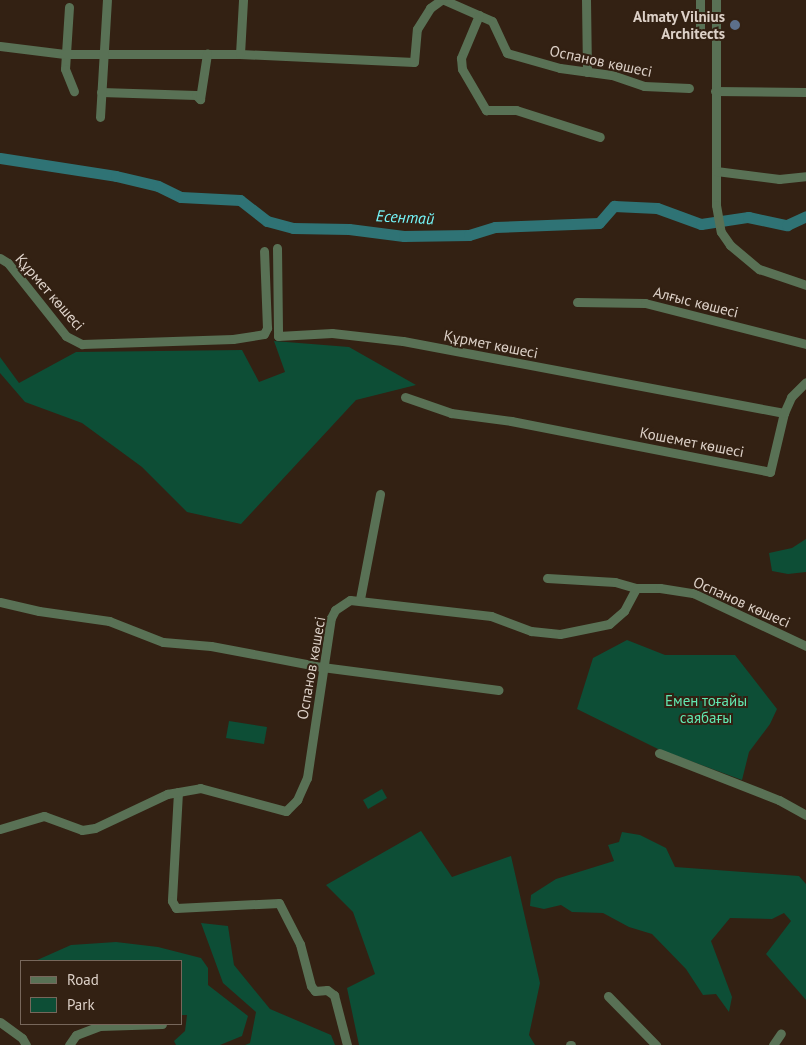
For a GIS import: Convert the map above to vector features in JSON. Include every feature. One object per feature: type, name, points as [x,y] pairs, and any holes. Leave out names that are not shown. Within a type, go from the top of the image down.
[{"type":"street","points":[[100,117],[107,0]]},
{"type":"street","points":[[240,54],[243,0]]},
{"type":"street","points":[[0,46],[65,54],[240,54],[414,62],[417,29],[430,8],[442,0]]},
{"type":"street","name":"Оспанов көшесі","points":[[442,0],[492,21],[507,53],[560,68],[612,74],[644,86],[689,88]]},
{"type":"street","points":[[586,0],[587,72]]},
{"type":"street","points":[[700,0],[700,31]]},
{"type":"street","points":[[716,0],[716,205],[721,232],[730,245],[759,269],[806,285]]},
{"type":"street","points":[[70,7],[65,69],[74,91]]},
{"type":"street","points":[[479,15],[461,58],[462,69],[486,110],[516,110],[600,137]]},
{"type":"street","points":[[101,92],[196,96],[200,99],[207,54]]},
{"type":"street","points":[[715,91],[806,92]]},
{"type":"street","points":[[716,171],[779,179],[806,176]]},
{"type":"street","name":"Құрмет көшесі","points":[[277,248],[278,336],[332,333],[385,339],[784,413]]},
{"type":"street","name":"Құрмет көшесі","points":[[0,258],[8,263],[66,336],[82,344],[233,338],[264,334],[267,328],[264,251]]},
{"type":"street","name":"Алғыс көшесі","points":[[577,302],[645,303],[806,344]]},
{"type":"street","name":"Кошемет көшесі","points":[[405,397],[451,413],[511,421],[770,472],[784,413],[791,397],[806,382]]},
{"type":"street","points":[[360,599],[380,494]]},
{"type":"street","points":[[547,578],[615,582],[636,588]]},
{"type":"street","name":"Оспанов көшесі","points":[[0,829],[44,816],[82,830],[95,828],[141,805],[178,792],[200,788],[214,790],[271,809],[286,811],[297,800],[306,778],[322,667],[335,610],[350,600],[360,599],[491,616],[531,631],[560,634],[615,621],[636,588],[660,588],[693,593],[806,646]]},
{"type":"street","points":[[0,602],[39,612],[109,620],[163,642],[211,646],[322,667],[499,690]]},
{"type":"street","points":[[659,753],[779,800],[806,816]]},
{"type":"street","points":[[178,792],[172,901],[176,908],[279,903],[300,944],[311,986],[315,991],[327,990],[334,995],[347,1045]]},
{"type":"street","points":[[608,996],[656,1045]]},
{"type":"street","points":[[0,1022],[22,1038],[26,1045]]},
{"type":"street","points":[[69,1045],[76,1036],[100,1026],[131,1025]]},
{"type":"street","points":[[773,1045],[781,1033]]},
{"type":"green space","points":[[274,341],[349,347],[416,385],[356,400],[241,524],[187,512],[142,467],[82,423],[25,402],[0,373],[0,357],[19,383],[76,352],[242,350],[259,382],[285,372]]},
{"type":"green space","points":[[806,539],[806,572],[788,574],[772,571],[769,553],[792,548]]},
{"type":"green space","name":"Емен тоғайы саябағы","points":[[627,640],[665,655],[735,655],[777,709],[770,724],[749,752],[742,780],[658,749],[577,709],[593,658]]},
{"type":"green space","points":[[229,721],[267,727],[264,744],[226,738]]},
{"type":"green space","points":[[382,789],[387,798],[368,809],[363,800]]},
{"type":"green space","points":[[421,831],[452,877],[511,856],[540,983],[529,1035],[535,1045],[359,1045],[347,988],[375,974],[353,912],[326,885]]},
{"type":"green space","points":[[622,832],[640,835],[666,848],[675,867],[799,876],[806,884],[806,1000],[766,954],[791,921],[784,913],[772,919],[730,918],[711,941],[732,997],[729,1012],[716,994],[703,995],[686,969],[652,934],[629,927],[603,913],[572,912],[561,905],[544,909],[530,906],[531,895],[556,879],[614,861],[608,845],[619,842]]},
{"type":"green space","points":[[201,923],[228,926],[234,965],[270,1009],[331,1035],[335,1045],[245,1045],[250,1043],[256,1012],[223,983]]},
{"type":"green space","points":[[116,942],[158,947],[201,958],[208,968],[208,985],[248,1016],[242,1036],[220,1045],[176,1045],[174,1041],[185,1031],[187,1015],[182,1015],[182,960],[37,960],[71,945]]},
{"type":"waterway","name":"Есентай","points":[[0,158],[116,176],[158,186],[181,197],[240,200],[267,221],[293,228],[349,229],[404,236],[469,235],[495,227],[599,223],[614,206],[657,208],[701,224],[748,217],[787,225],[806,216]]},
{"type":"place","name":"Almaty Vilnius Architects","points":[[735,25]]}]
